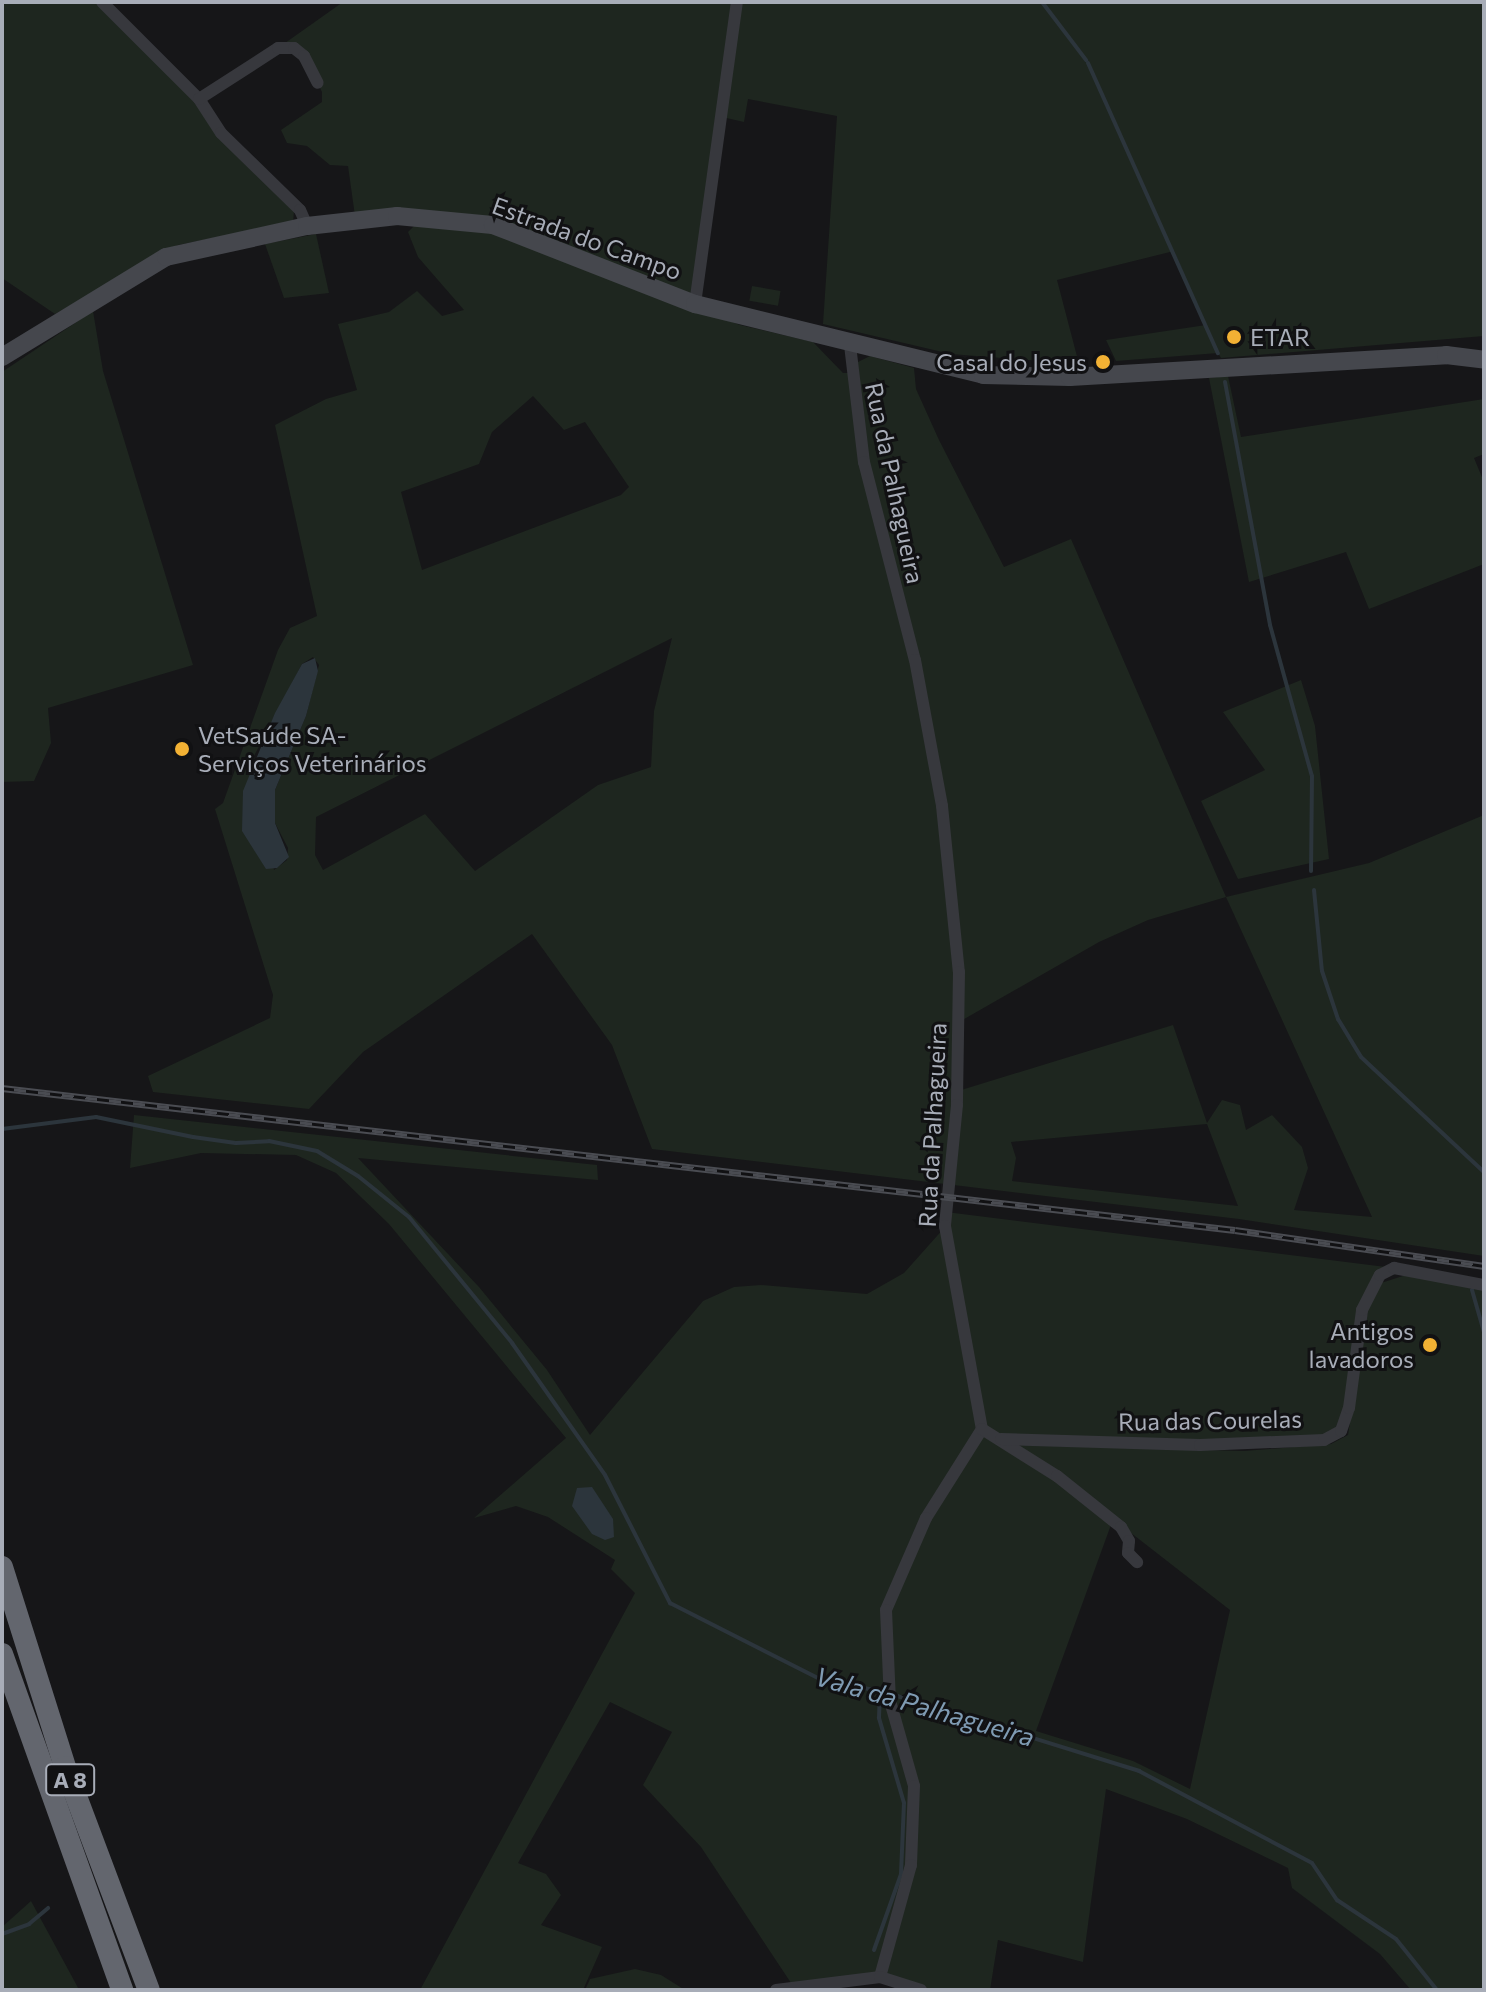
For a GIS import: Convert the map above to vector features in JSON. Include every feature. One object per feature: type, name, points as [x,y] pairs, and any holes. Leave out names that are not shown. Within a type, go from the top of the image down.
[{"type":"highway","name":"A 8","points":[[2,1567],[65,1767],[149,1990]]},
{"type":"highway","name":"A 8","points":[[2,1654],[122,1990]]},
{"type":"street","points":[[102,2],[199,99],[217,129],[300,210],[307,226]]},
{"type":"street","points":[[695,304],[737,2]]},
{"type":"street","points":[[199,99],[278,48],[294,48],[304,56],[318,83]]},
{"type":"street","name":"Estrada do Campo","points":[[2,357],[152,262],[215,242],[307,226],[397,216],[472,221],[514,232],[695,304],[850,345],[983,375],[1041,378],[1483,354]]},
{"type":"street","name":"Rua da Palhagueira","points":[[850,345],[864,462],[915,660],[942,806],[959,972],[957,1105],[945,1226],[982,1429]]},
{"type":"street","name":"Rua das Courelas","points":[[1001,1439],[1200,1445],[1324,1440],[1341,1431],[1349,1408],[1362,1310],[1380,1275],[1394,1268],[1484,1285]]},
{"type":"street","points":[[880,1977],[911,1865],[914,1786],[890,1696],[886,1610],[893,1585],[926,1518],[982,1429],[1001,1439],[1121,1527],[1129,1541],[1128,1553],[1137,1562]]},
{"type":"street","points":[[776,1990],[880,1977],[921,1990]]},
{"type":"shaded area","points":[[2,2],[102,2],[294,211],[293,222],[178,245],[55,314],[2,278]]},
{"type":"shaded area","points":[[343,2],[1484,2],[1484,336],[1221,358],[1218,353],[1116,361],[1106,340],[1206,325],[1174,251],[1057,280],[1079,364],[951,354],[823,324],[837,116],[748,99],[744,122],[722,117],[697,300],[556,242],[355,216],[348,166],[330,165],[307,146],[287,143],[281,130],[322,102],[322,92],[304,56],[278,48]]},
{"type":"shaded area","points":[[414,226],[454,226],[507,237],[740,325],[813,342],[843,373],[854,373],[856,363],[870,356],[914,368],[916,389],[939,440],[1004,567],[1071,539],[1226,897],[1369,863],[1484,815],[1484,1256],[1239,1219],[652,1149],[612,1045],[532,934],[363,1052],[309,1109],[153,1092],[148,1076],[270,1018],[273,995],[215,809],[223,803],[278,650],[290,628],[317,616],[275,425],[326,399],[357,390],[338,324],[389,312],[417,291],[442,316],[464,310],[418,257],[408,232]],"holes":[[[533,396],[564,430],[585,422],[629,487],[621,495],[422,570],[401,492],[479,464],[492,432]],[[672,638],[654,711],[651,767],[598,785],[475,871],[425,814],[323,870],[315,855],[316,817]],[[313,657],[319,665],[306,716],[275,790],[275,823],[288,848],[287,860],[274,870],[254,756],[302,664]],[[1226,897],[1372,1217],[1294,1210],[1308,1168],[1302,1147],[1272,1115],[1246,1130],[1240,1105],[1222,1100],[1207,1123],[1173,1025],[958,1091],[959,1022],[1099,942],[1148,920]],[[1207,1124],[1238,1206],[1012,1181],[1016,1158],[1011,1142]]]},
{"type":"shaded area","points":[[316,234],[329,293],[284,298],[265,244]]},
{"type":"shaded area","points":[[752,286],[781,291],[778,306],[749,301]]},
{"type":"shaded area","points":[[93,311],[103,371],[193,665],[48,708],[51,743],[34,781],[2,782],[2,372]]},
{"type":"shaded area","points":[[1228,376],[1241,437],[1484,399],[1484,454],[1474,458],[1484,482],[1484,564],[1369,609],[1346,552],[1249,582],[1209,378]]},
{"type":"shaded area","points":[[315,658],[318,671],[306,716],[275,790],[275,823],[289,857],[277,868],[266,869],[242,831],[243,791],[275,713],[302,664]]},
{"type":"shaded area","points":[[1301,680],[1315,726],[1329,859],[1238,879],[1201,801],[1265,770],[1223,712]]},
{"type":"shaded area","points":[[134,1115],[597,1165],[598,1180],[358,1158],[479,1287],[547,1370],[590,1435],[703,1301],[734,1287],[761,1285],[867,1294],[904,1273],[945,1227],[946,1212],[1394,1268],[1370,1287],[1341,1431],[1324,1440],[1003,1439],[1112,1522],[1036,1731],[1133,1761],[1190,1789],[1230,1610],[1018,1445],[1244,1451],[1331,1444],[1348,1435],[1370,1297],[1378,1284],[1406,1275],[1484,1285],[1484,1990],[1411,1990],[1380,1954],[1292,1888],[1288,1868],[1187,1819],[1106,1789],[1083,1962],[998,1940],[990,1990],[921,1990],[881,1978],[793,1986],[701,1847],[643,1785],[672,1732],[610,1702],[518,1863],[546,1874],[561,1895],[541,1925],[602,1947],[583,1990],[420,1990],[635,1593],[611,1569],[615,1560],[548,1517],[516,1506],[474,1518],[566,1438],[389,1224],[336,1173],[296,1155],[201,1153],[130,1168]]},
{"type":"shaded area","points":[[592,1487],[613,1519],[614,1537],[605,1540],[592,1534],[572,1506],[577,1488]]},
{"type":"shaded area","points":[[31,1901],[79,1990],[2,1990],[2,1927]]},
{"type":"shaded area","points":[[635,1969],[661,1975],[685,1990],[585,1990],[590,1979]]},
{"type":"waterway","points":[[1042,2],[1086,60]]},
{"type":"waterway","points":[[1088,63],[1218,353]]},
{"type":"waterway","points":[[1225,382],[1270,625],[1312,776],[1311,871]]},
{"type":"waterway","points":[[1314,890],[1322,971],[1338,1019],[1361,1057],[1484,1172]]},
{"type":"waterway","name":"Vala da Palhagueira","points":[[2,1129],[96,1117],[193,1137],[236,1143],[269,1141],[317,1151],[358,1176],[409,1217],[512,1343],[605,1475],[670,1603],[824,1681],[886,1692]]},
{"type":"waterway","points":[[1472,1290],[1484,1332]]},
{"type":"waterway","points":[[874,1950],[901,1874],[904,1803],[879,1718],[880,1690]]},
{"type":"waterway","name":"Vala da Palhagueira","points":[[894,1695],[1139,1771],[1312,1863],[1337,1900],[1396,1939],[1437,1990]]},
{"type":"waterway","points":[[2,1934],[29,1924],[48,1908]]},
{"type":"railway","points":[[2,1088],[1235,1230],[1484,1266]]},
{"type":"place","name":"ETAR","points":[[1234,337]]},
{"type":"place","name":"Casal do Jesus","points":[[1103,362]]},
{"type":"place","name":"VetSaúde SA- Serviços Veterinários","points":[[182,749]]},
{"type":"place","name":"Antigos lavadoros","points":[[1430,1345]]}]
